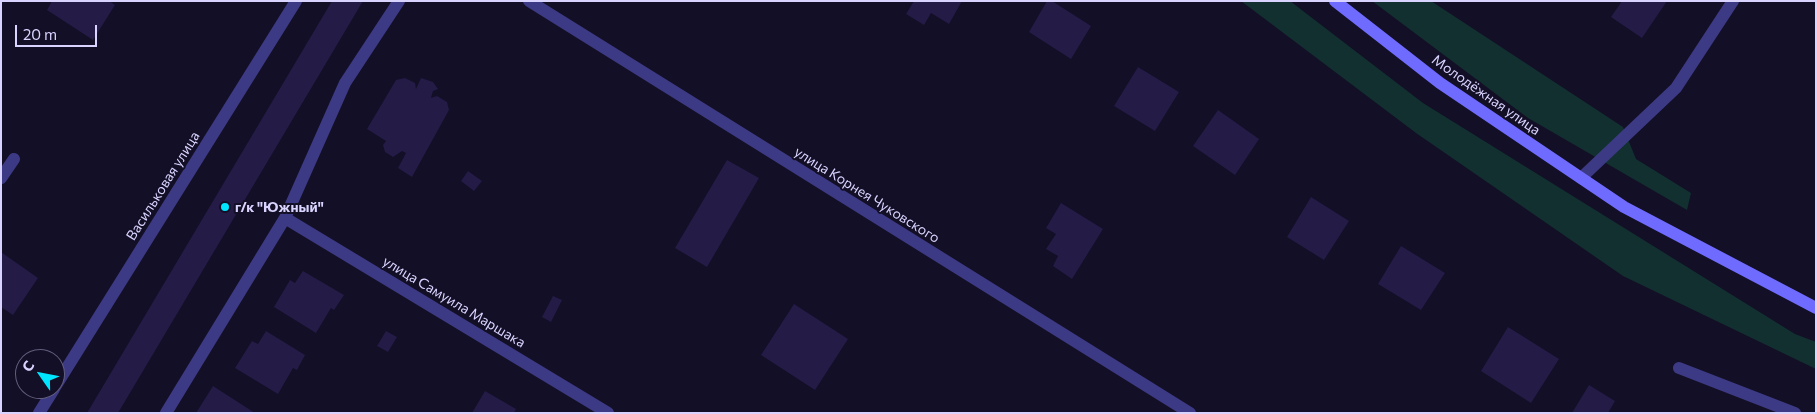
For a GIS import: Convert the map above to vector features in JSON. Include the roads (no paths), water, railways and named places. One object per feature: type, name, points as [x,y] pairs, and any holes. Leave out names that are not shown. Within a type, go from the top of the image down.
[{"type":"street","name":"Васильковая улица","points":[[65,370],[296,1]]},
{"type":"street","points":[[166,413],[285,218],[345,83],[400,1]]},
{"type":"street","name":"улица Корнея Чуковского","points":[[529,1],[1190,413]]},
{"type":"street","name":"Молодёжная улица","points":[[1335,1],[1440,83],[1624,207],[1816,308]]},
{"type":"street","points":[[1581,178],[1676,88],[1733,1]]},
{"type":"street","points":[[1,178],[14,159]]},
{"type":"street","name":"улица Самуила Маршака","points":[[285,218],[608,413]]},
{"type":"street","points":[[1678,368],[1795,413]]},
{"type":"street","name":"Васильковая улица","points":[[39,413],[47,399]]},
{"type":"place","name":"г/к \"Южный\"","points":[[225,207]]}]
